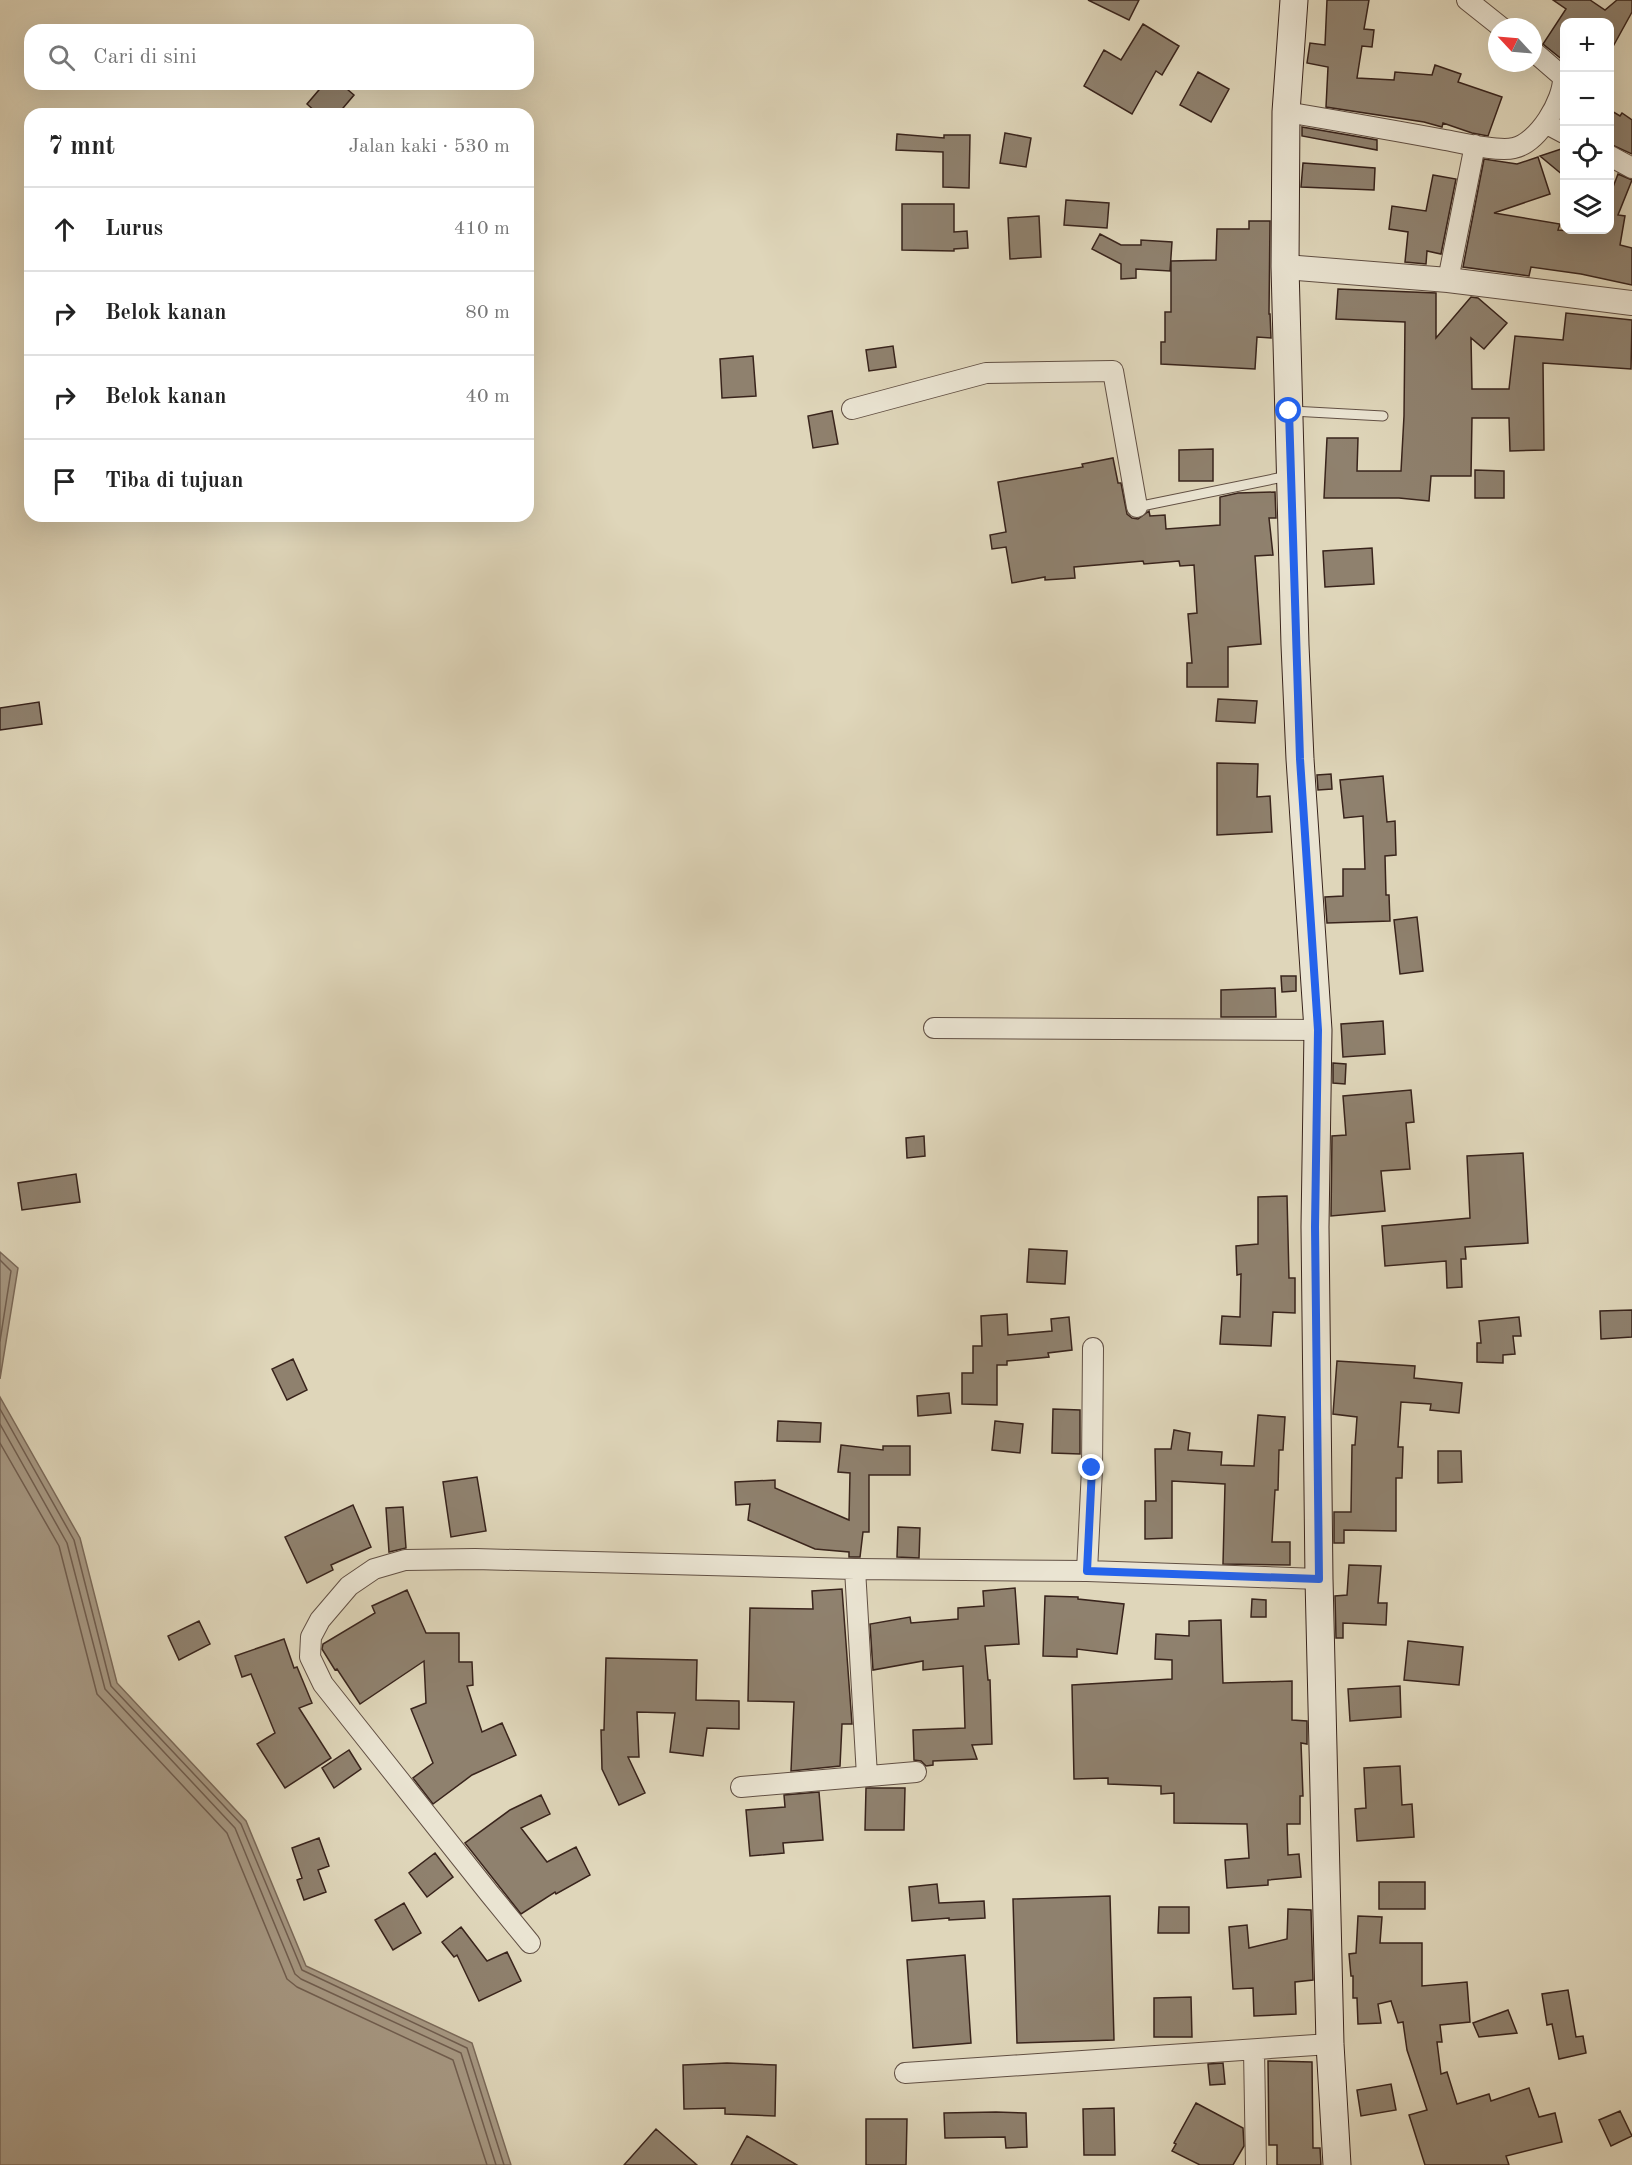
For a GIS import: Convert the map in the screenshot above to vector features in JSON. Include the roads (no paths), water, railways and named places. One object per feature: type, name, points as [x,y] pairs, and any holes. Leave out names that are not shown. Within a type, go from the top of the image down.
[{"type":"main road","points":[[1294,0],[1286,111],[1285,267],[1300,759],[1318,1030],[1315,1227],[1319,1579],[1330,2044],[1337,2165]]},
{"type":"street","points":[[1467,0],[1490,18]]},
{"type":"street","points":[[1286,111],[1475,145],[1511,149],[1528,143],[1546,124],[1562,88],[1563,76],[1542,58]]},
{"type":"street","points":[[1546,124],[1560,131]]},
{"type":"street","points":[[1448,280],[1475,145]]},
{"type":"street","points":[[1614,158],[1632,168]]},
{"type":"street","points":[[1285,267],[1448,280],[1632,303]]},
{"type":"street","points":[[852,409],[986,373],[1113,371],[1137,507]]},
{"type":"street","points":[[934,1028],[1318,1030]]},
{"type":"street","points":[[1087,1571],[1092,1468],[1093,1348]]},
{"type":"street","points":[[530,1943],[323,1684],[310,1657],[311,1637],[328,1609],[349,1586],[374,1569],[405,1560],[475,1559],[855,1569],[1087,1571],[1319,1579]]},
{"type":"street","points":[[855,1569],[867,1776]]},
{"type":"street","points":[[741,1787],[916,1772]]},
{"type":"street","points":[[905,2073],[1330,2044]]},
{"type":"street","points":[[1254,2050],[1256,2165]]},
{"type":"lane","points":[[1289,411],[1383,416]]},
{"type":"lane","points":[[1137,507],[1291,476]]},
{"type":"water","points":[[0,1252],[18,1268],[0,1379]]},
{"type":"water","points":[[0,1397],[80,1538],[117,1683],[246,1821],[306,1966],[472,2043],[511,2165],[0,2165]]}]
